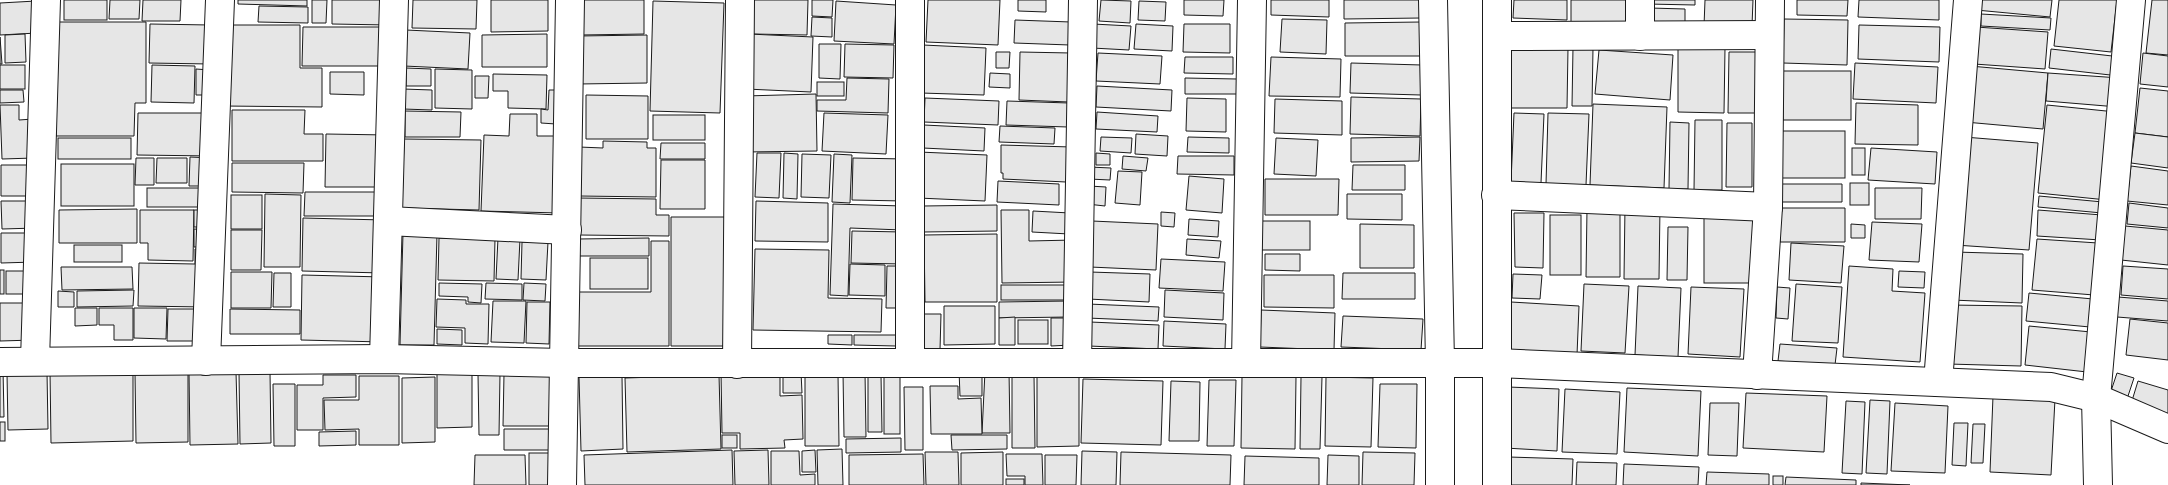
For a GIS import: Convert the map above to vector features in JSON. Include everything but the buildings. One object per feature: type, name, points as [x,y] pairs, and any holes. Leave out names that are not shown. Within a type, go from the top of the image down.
[{"type":"street","points":[[35,361],[46,0]]},
{"type":"street","points":[[206,361],[220,0]]},
{"type":"street","points":[[384,359],[394,0]]},
{"type":"street","points":[[562,485],[570,0]]},
{"type":"street","points":[[737,364],[740,0]]},
{"type":"street","points":[[910,0],[910,363]]},
{"type":"street","points":[[1077,363],[1083,0]]},
{"type":"street","points":[[1246,363],[1252,0]]},
{"type":"street","points":[[1433,0],[1440,363],[1440,485]]},
{"type":"street","points":[[1497,0],[1497,485]]},
{"type":"street","points":[[1640,0],[1640,36]]},
{"type":"street","points":[[1757,376],[1768,206],[1770,0]]},
{"type":"street","points":[[1938,382],[1968,0]]},
{"type":"street","points":[[2098,485],[2096,398],[2131,0]]},
{"type":"street","points":[[1498,36],[1769,35]]},
{"type":"street","points":[[1496,195],[1768,206]]},
{"type":"street","points":[[388,221],[567,230]]},
{"type":"street","points":[[0,362],[384,359],[564,364],[1497,363],[1757,376],[2051,387],[2096,398],[2168,429]]}]
